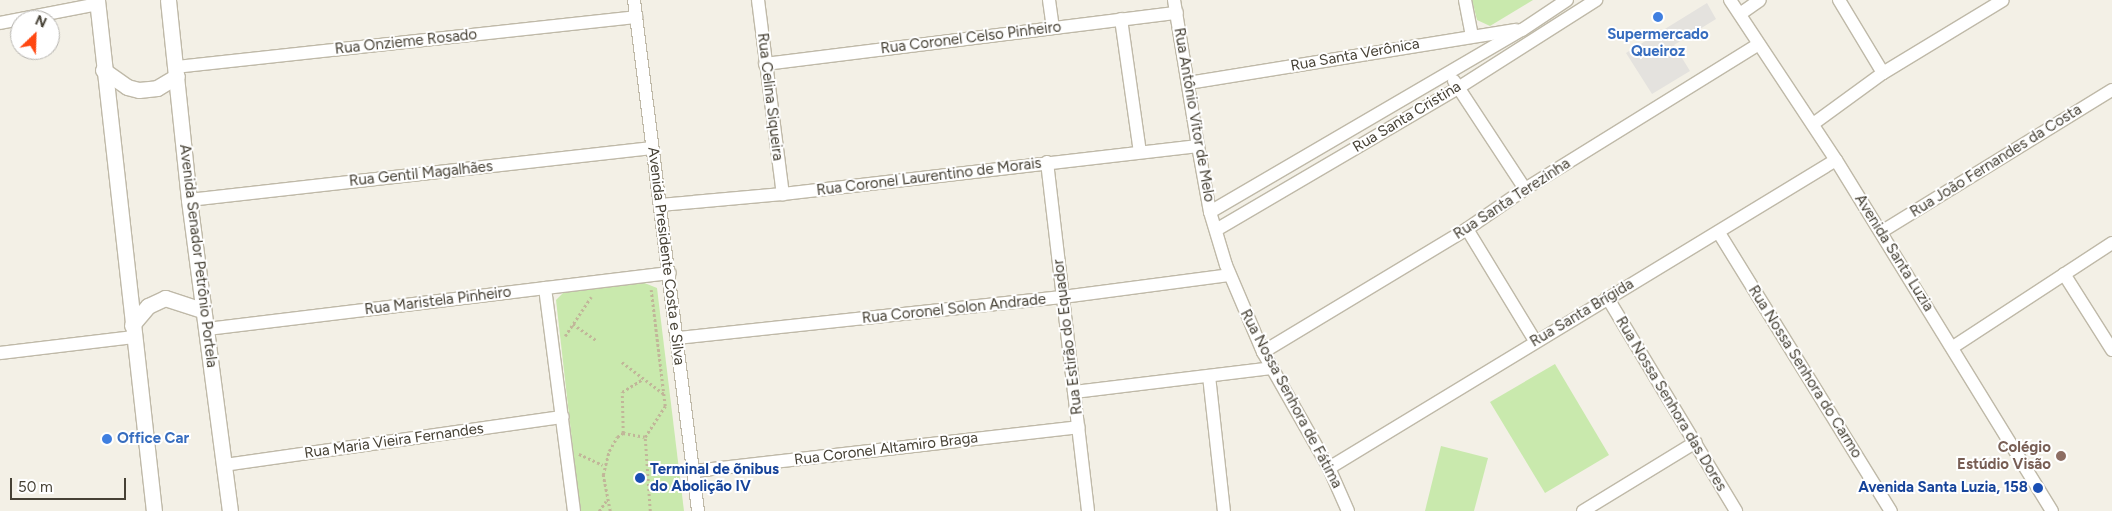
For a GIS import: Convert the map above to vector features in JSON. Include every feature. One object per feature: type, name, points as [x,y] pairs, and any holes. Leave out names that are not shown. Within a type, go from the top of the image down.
[{"type":"street","name":"Avenida Senador Petrônio Portela","points":[[168,0],[189,200],[230,511]]},
{"type":"street","name":"Avenida Presidente Costa e Silva","points":[[634,0],[652,148],[670,273],[698,511]]},
{"type":"street","name":"Rua Celina Siqueira","points":[[758,0],[783,194]]},
{"type":"street","points":[[1049,0],[1053,28]]},
{"type":"street","name":"Rua Antônio Vitor de Melo","points":[[1174,0],[1210,212],[1216,230]]},
{"type":"street","points":[[1465,0],[1472,36]]},
{"type":"street","name":"Rua Santa Cristina","points":[[1210,212],[1522,30],[1567,0]]},
{"type":"street","name":"Rua Santa Cristina","points":[[1216,230],[1458,88],[1596,0]]},
{"type":"street","name":"Avenida Santa Luzia","points":[[1730,0],[1836,160],[2052,511]]},
{"type":"street","points":[[1740,14],[1760,0]]},
{"type":"street","points":[[1839,0],[1883,73]]},
{"type":"street","points":[[1813,124],[1883,73],[2003,0]]},
{"type":"street","points":[[0,23],[98,2],[103,70],[154,511]]},
{"type":"street","name":"Rua Coronel Celso Pinheiro","points":[[765,64],[1121,18],[1177,13]]},
{"type":"street","name":"Rua Onzieme Rosado","points":[[176,71],[636,17]]},
{"type":"street","points":[[1121,18],[1140,152]]},
{"type":"street","name":"Rua Santa Verônica","points":[[1188,83],[1472,36],[1522,30]]},
{"type":"street","name":"Rua Santa Terezinha","points":[[1263,352],[1467,230],[1524,188],[1759,44]]},
{"type":"street","points":[[103,70],[127,87],[139,90],[157,88],[176,71]]},
{"type":"street","points":[[1448,73],[1524,188]]},
{"type":"street","name":"Rua João Fernandes da Costa","points":[[1881,232],[2112,90]]},
{"type":"street","name":"Rua Coronel Laurentino de Morais","points":[[660,205],[783,194],[1198,146]]},
{"type":"street","name":"Rua Gentil Magalhães","points":[[189,200],[652,148]]},
{"type":"street","name":"Rua Santa Brígida","points":[[1329,468],[1606,297],[1836,160]]},
{"type":"street","name":"Rua Estirão do Equador","points":[[1047,162],[1088,511]]},
{"type":"street","name":"Rua Nossa Senhora de Fátima","points":[[1216,230],[1229,275],[1263,352],[1329,468],[1348,511]]},
{"type":"street","points":[[1467,230],[1534,341]]},
{"type":"street","name":"Rua Nossa Senhora do Carmo","points":[[1718,232],[1891,511]]},
{"type":"street","points":[[1952,347],[2112,243]]},
{"type":"street","name":"Rua Maristela Pinheiro","points":[[207,329],[670,273]]},
{"type":"street","points":[[2064,274],[2112,350]]},
{"type":"street","name":"Rua Coronel Solon Andrade","points":[[678,338],[1063,297],[1229,275]]},
{"type":"street","points":[[545,288],[574,511]]},
{"type":"street","name":"Rua Nossa Senhora das Dores","points":[[1606,297],[1696,442],[1736,511]]},
{"type":"street","points":[[0,353],[133,331],[148,306],[165,298],[203,310]]},
{"type":"street","points":[[1074,392],[1272,368]]},
{"type":"street","points":[[1209,376],[1224,511]]},
{"type":"street","name":"Rua Maria Vieira Fernandes","points":[[224,465],[563,417]]},
{"type":"street","name":"Rua Coronel Altamiro Braga","points":[[694,471],[1078,427]]},
{"type":"street","points":[[1583,511],[1696,442]]},
{"type":"path","points":[[649,288],[665,406],[661,415],[645,437],[650,511]]},
{"type":"path","points":[[565,336],[595,292],[585,293]]},
{"type":"path","points":[[573,324],[597,341]]},
{"type":"path","points":[[564,327],[566,346]]},
{"type":"path","points":[[622,362],[664,394]]},
{"type":"path","points":[[623,434],[622,392],[643,378]]},
{"type":"path","points":[[610,511],[606,501],[604,465],[617,437],[623,434],[645,437]]},
{"type":"path","points":[[577,444],[579,463]]},
{"type":"path","points":[[578,454],[604,465]]},
{"type":"path","points":[[599,511],[606,501]]},
{"type":"green space","points":[[1472,0],[1533,0],[1490,26],[1477,20]]},
{"type":"green space","points":[[642,282],[657,288],[684,511],[580,511],[556,300],[565,291]]},
{"type":"green space","points":[[1555,364],[1609,455],[1545,493],[1490,402]]},
{"type":"green space","points":[[1441,446],[1488,458],[1474,511],[1425,511]]},
{"type":"shaded area","points":[[1707,3],[1716,19],[1674,45],[1690,71],[1652,94],[1626,53]]},
{"type":"place","name":"Supermercado Queiroz","points":[[1658,17]]},
{"type":"place","name":"Office Car","points":[[107,439]]},
{"type":"place","name":"Colégio Estúdio Visão","points":[[2061,456]]},
{"type":"place","name":"Terminal de õnibus do Abolição IV","points":[[640,478]]},
{"type":"place","name":"Avenida Santa Luzia, 158","points":[[2038,488]]}]
